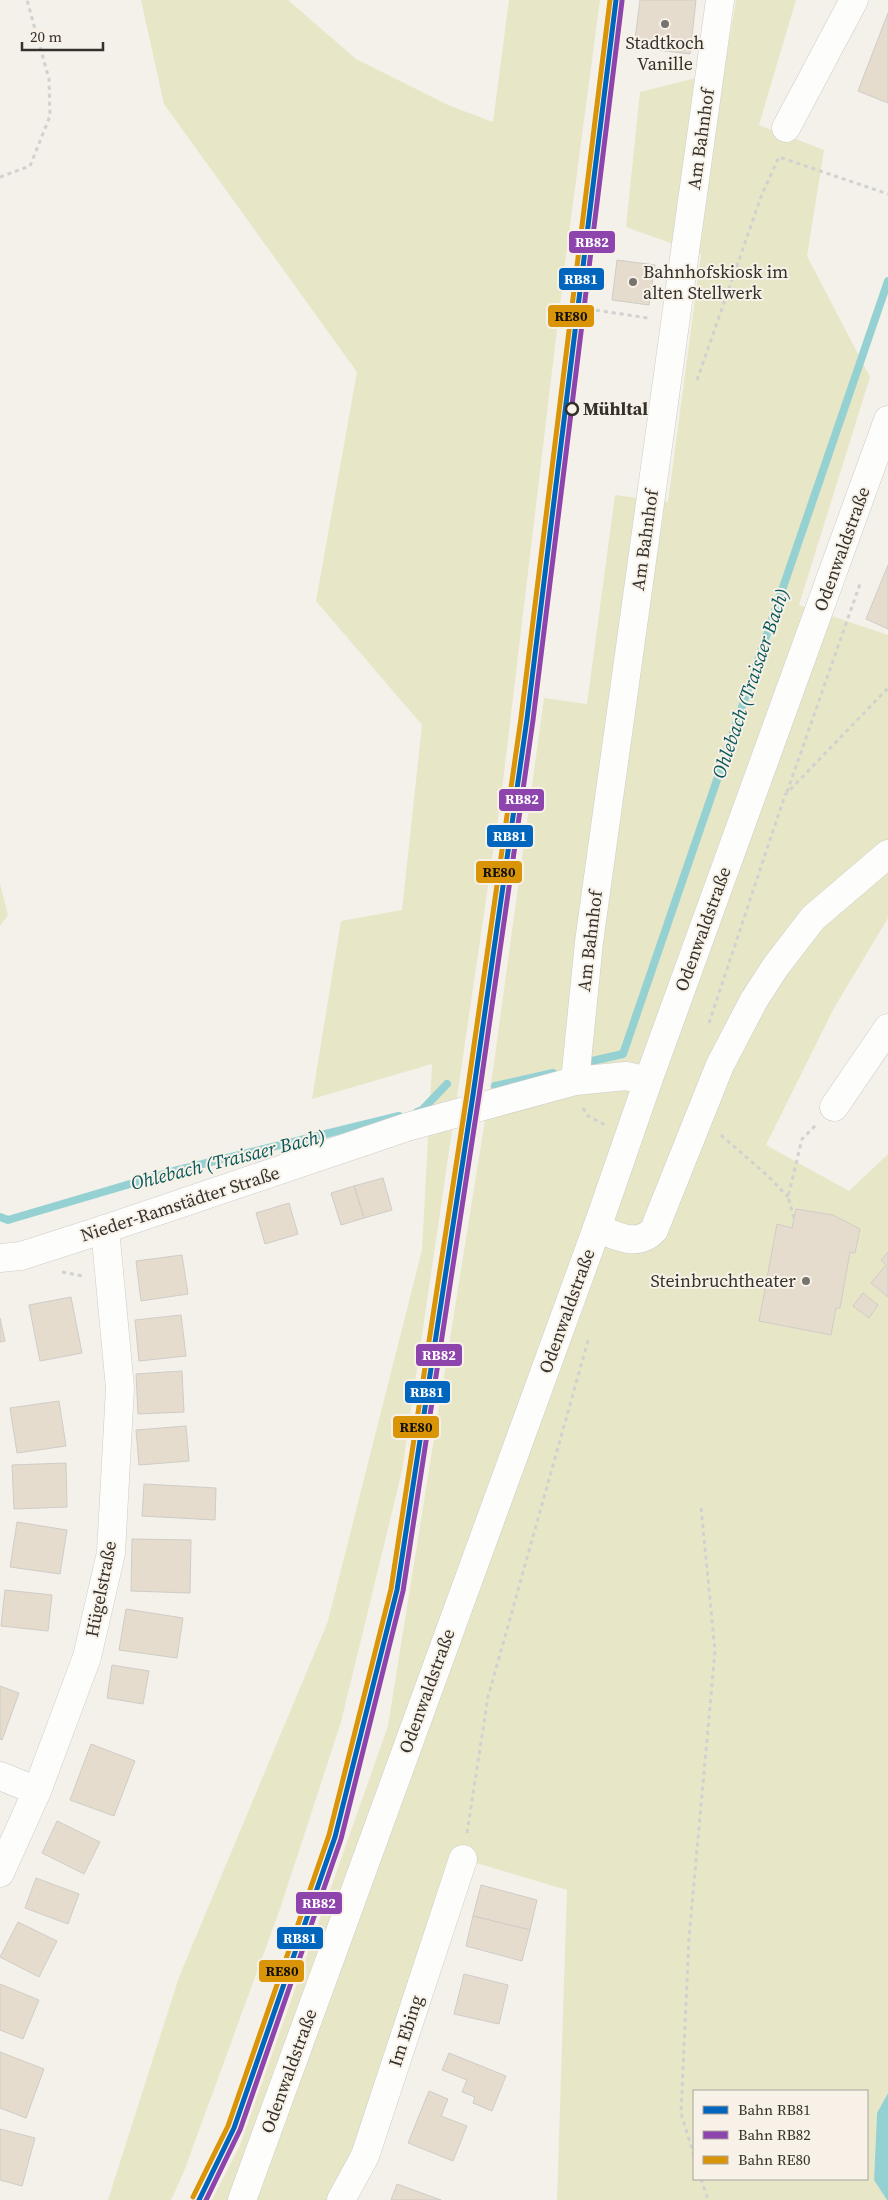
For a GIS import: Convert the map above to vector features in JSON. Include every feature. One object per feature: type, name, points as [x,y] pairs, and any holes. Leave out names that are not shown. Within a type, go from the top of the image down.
[{"type":"street","name":"Am Bahnhof","points":[[576,1091],[589,942],[720,0]]},
{"type":"street","points":[[786,128],[854,0]]},
{"type":"street","name":"Odenwaldstraße","points":[[242,2200],[598,1228],[648,1081],[888,420]]},
{"type":"street","points":[[598,1228],[625,1239],[636,1240],[647,1237],[654,1230],[720,1065],[758,993],[813,918],[888,854]]},
{"type":"street","points":[[834,1107],[888,1028]]},
{"type":"street","name":"Nieder-Ramstädter Straße","points":[[0,1258],[21,1256],[407,1128],[576,1091],[626,1076],[648,1081]]},
{"type":"street","name":"Hügelstraße","points":[[0,1873],[37,1791],[87,1657],[112,1554],[120,1388],[105,1229]]},
{"type":"street","points":[[0,1776],[37,1791]]},
{"type":"street","name":"Im Ebing","points":[[341,2200],[365,2156],[463,1859]]},
{"type":"path","points":[[0,177],[30,166],[50,116],[49,79],[27,0]]},
{"type":"path","points":[[667,387],[694,388],[762,194],[779,157],[888,194]]},
{"type":"path","points":[[588,309],[634,316]]},
{"type":"path","points":[[706,1030],[786,795],[888,688]]},
{"type":"path","points":[[576,1091],[588,1116],[607,1126]]},
{"type":"path","points":[[788,1197],[802,1139],[834,1107]]},
{"type":"path","points":[[726,1138],[788,1197],[794,1218]]},
{"type":"path","points":[[463,1859],[488,1697],[591,1330]]},
{"type":"path","points":[[693,2153],[681,2113],[688,1938],[715,1651],[701,1507]]},
{"type":"path","points":[[701,2180],[708,2200]]},
{"type":"green space","points":[[141,0],[288,0],[356,59],[448,105],[493,122],[509,0],[600,0],[564,271],[501,798],[402,1471],[341,1722],[280,1909],[183,2174],[171,2200],[108,2200],[179,1977],[328,1621],[422,1250],[432,1064],[312,1099],[341,921],[402,910],[422,725],[316,601],[357,372],[164,104]]},
{"type":"green space","points":[[736,0],[796,0],[759,125],[824,150],[807,256],[870,377],[799,605],[888,635],[888,918],[834,1008],[766,1145],[849,1191],[888,1154],[888,2093],[877,2113],[874,2180],[887,2200],[557,2200],[567,1890],[463,1859],[341,2200],[212,2200],[240,2145],[388,1726],[493,1070],[544,698],[587,704],[615,495],[668,502],[701,254],[626,227],[640,92],[724,71]]},
{"type":"green space","points":[[0,883],[8,915],[0,926]]},
{"type":"water","points":[[888,2093],[887,2200],[874,2180],[877,2113]]},
{"type":"building","name":"Stadtkoch Vanille","points":[[640,0],[696,0],[690,54],[634,47]]},
{"type":"building","points":[[888,13],[888,103],[858,91]]},
{"type":"building","name":"Bahnhofskiosk im alten Stellwerk","points":[[617,260],[655,265],[649,305],[612,300]]},
{"type":"building","points":[[888,565],[888,629],[866,619]]},
{"type":"building","points":[[383,1178],[392,1210],[364,1218],[354,1186]]},
{"type":"building","points":[[354,1186],[364,1218],[341,1225],[331,1193]]},
{"type":"building","points":[[289,1203],[298,1234],[265,1244],[256,1213]]},
{"type":"building","name":"Steinbruchtheater","points":[[796,1209],[833,1215],[860,1229],[855,1253],[850,1252],[840,1308],[836,1308],[831,1335],[759,1321],[777,1224],[792,1228]]},
{"type":"building","points":[[888,1252],[888,1297],[871,1283],[886,1265],[881,1260]]},
{"type":"building","points":[[182,1255],[188,1294],[141,1301],[136,1261]]},
{"type":"building","points":[[863,1293],[878,1305],[869,1318],[853,1306]]},
{"type":"building","points":[[71,1297],[82,1353],[40,1361],[29,1305]]},
{"type":"building","points":[[181,1315],[186,1356],[139,1361],[135,1320]]},
{"type":"building","points":[[0,1318],[5,1341],[0,1342]]},
{"type":"building","points":[[182,1371],[184,1412],[138,1414],[136,1374]]},
{"type":"building","points":[[59,1401],[66,1446],[17,1453],[10,1408]]},
{"type":"building","points":[[186,1426],[189,1461],[139,1465],[136,1430]]},
{"type":"building","points":[[66,1463],[67,1507],[14,1509],[12,1465]]},
{"type":"building","points":[[144,1484],[216,1488],[215,1520],[142,1516]]},
{"type":"building","points":[[17,1522],[67,1530],[60,1574],[10,1567]]},
{"type":"building","points":[[132,1539],[191,1540],[190,1593],[131,1591]]},
{"type":"building","points":[[5,1590],[52,1595],[48,1631],[1,1626]]},
{"type":"building","points":[[126,1609],[183,1618],[177,1658],[119,1650]]},
{"type":"building","points":[[112,1665],[149,1671],[143,1704],[107,1698]]},
{"type":"building","points":[[0,1686],[19,1693],[2,1740],[0,1739]]},
{"type":"building","points":[[91,1744],[135,1761],[114,1816],[70,1800]]},
{"type":"building","points":[[57,1821],[100,1842],[84,1874],[42,1853]]},
{"type":"building","points":[[36,1878],[79,1894],[68,1924],[25,1908]]},
{"type":"building","points":[[481,1885],[537,1900],[530,1930],[473,1916]]},
{"type":"building","points":[[473,1916],[530,1930],[522,1961],[466,1946]]},
{"type":"building","points":[[18,1922],[57,1941],[39,1977],[0,1957]]},
{"type":"building","points":[[464,1974],[508,1985],[499,2024],[454,2014]]},
{"type":"building","points":[[0,1984],[39,2000],[23,2039],[0,2030]]},
{"type":"building","points":[[0,2052],[44,2069],[26,2118],[0,2108]]},
{"type":"building","points":[[449,2053],[506,2076],[492,2111],[473,2103],[475,2097],[462,2092],[467,2080],[442,2070]]},
{"type":"building","points":[[429,2091],[448,2099],[441,2116],[467,2126],[453,2161],[408,2143]]},
{"type":"building","points":[[0,2129],[35,2138],[22,2186],[0,2180]]},
{"type":"building","points":[[397,2184],[441,2200],[391,2200]]},
{"type":"waterway","name":"Ohlebach (Traisaer Bach)","points":[[592,1061],[623,1054],[888,281]]},
{"type":"waterway","name":"Ohlebach (Traisaer Bach)","points":[[495,1086],[553,1073]]},
{"type":"waterway","name":"Ohlebach (Traisaer Bach)","points":[[417,1112],[422,1110],[447,1084]]},
{"type":"waterway","name":"Ohlebach (Traisaer Bach)","points":[[0,1217],[8,1220],[174,1171],[399,1116]]},
{"type":"rail line","name":"RE80","points":[[193,2197],[228,2126],[329,1835],[391,1589],[467,1094],[521,718],[610,0]]},
{"type":"rail line","name":"RB81","points":[[199,2200],[234,2128],[335,1837],[397,1590],[473,1095],[527,719],[616,0]]},
{"type":"rail line","name":"RB82","points":[[206,2200],[240,2130],[341,1839],[403,1591],[479,1096],[533,720],[622,1]]},
{"type":"place","name":"Stadtkoch Vanille","points":[[665,24]]},
{"type":"place","name":"Bahnhofskiosk im alten Stellwerk","points":[[633,282]]},
{"type":"place","name":"Mühltal","points":[[572,409]]},
{"type":"place","name":"Steinbruchtheater","points":[[806,1281]]}]
